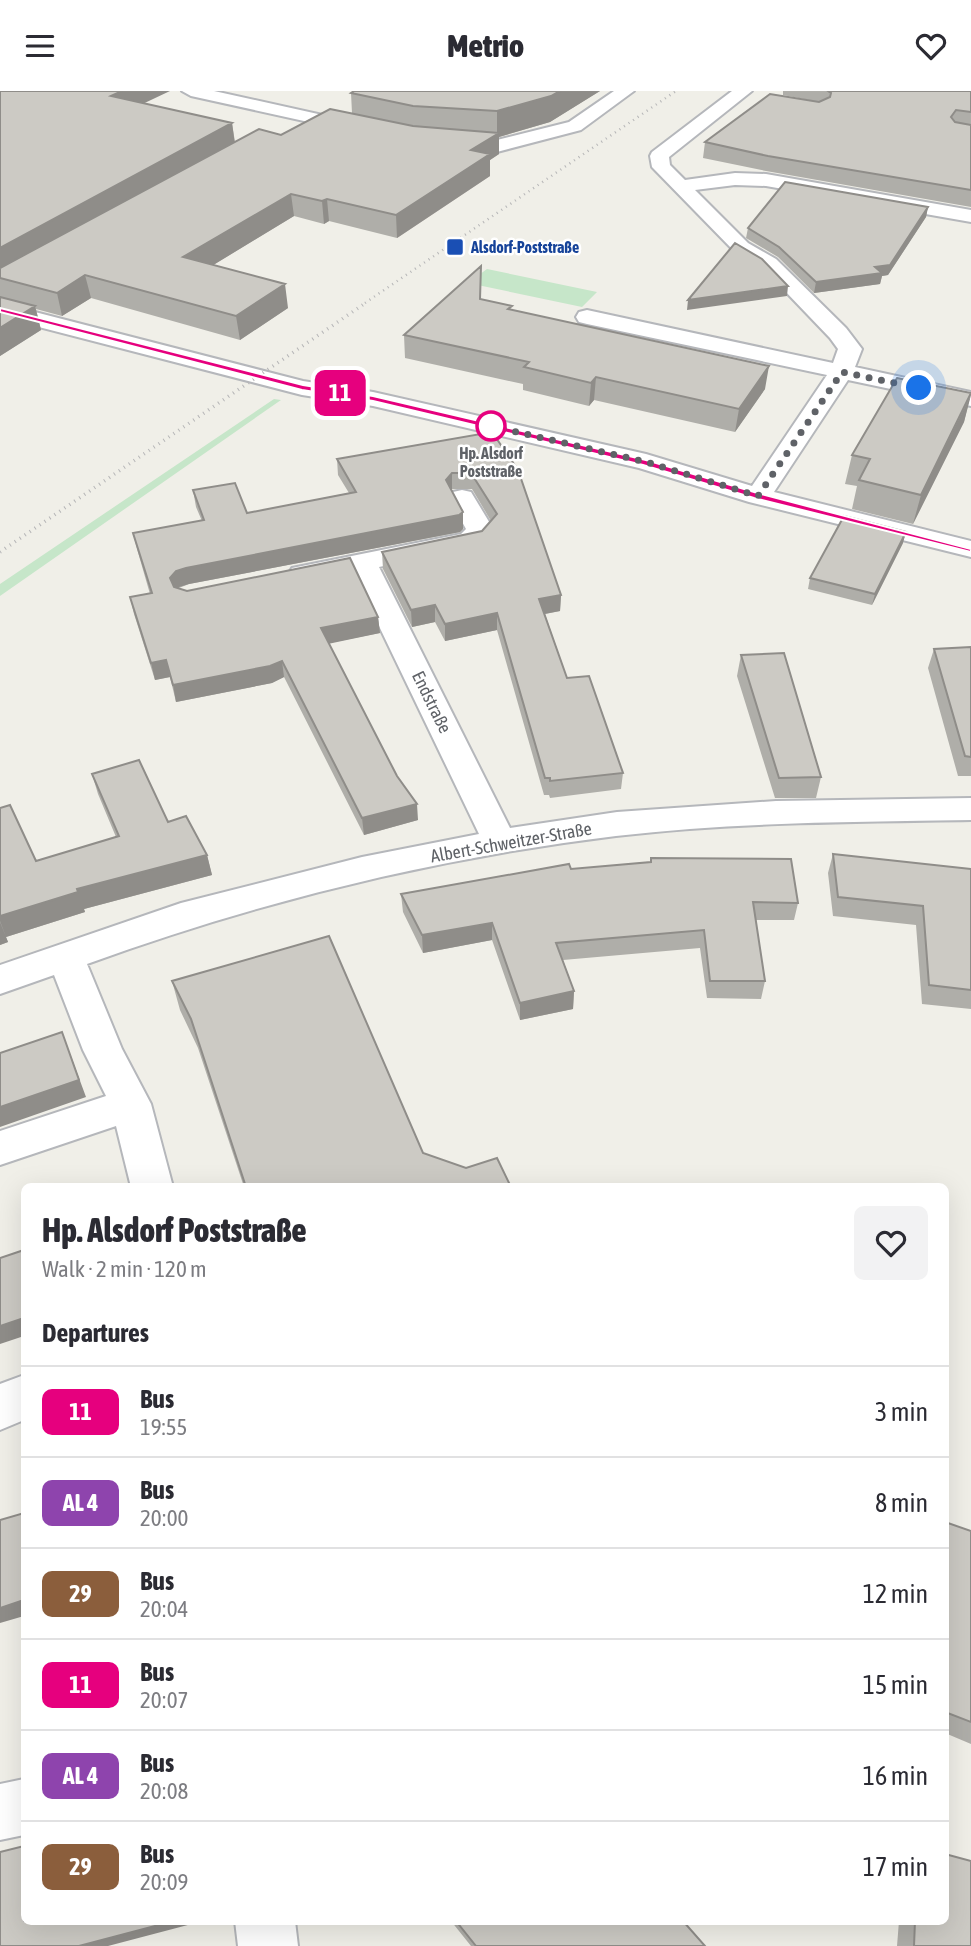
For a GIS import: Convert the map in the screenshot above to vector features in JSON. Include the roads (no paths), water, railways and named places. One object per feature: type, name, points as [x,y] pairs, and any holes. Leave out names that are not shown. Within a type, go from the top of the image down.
[{"type":"street","points":[[428,141],[497,146],[575,126],[625,91]]},
{"type":"street","points":[[191,93],[387,134]]},
{"type":"street","points":[[758,496],[842,372],[850,349],[838,333],[769,263],[741,247],[680,187],[661,167],[659,156],[737,95],[760,103]]},
{"type":"street","points":[[284,128],[306,116]]},
{"type":"street","points":[[680,187],[735,180],[766,180],[971,216]]},
{"type":"street","points":[[0,310],[302,388],[373,399],[646,462],[758,496],[971,549]]},
{"type":"street","points":[[587,317],[971,398]]},
{"type":"street","points":[[270,580],[470,541],[480,530],[462,498]]},
{"type":"street","name":"Endstraße","points":[[363,563],[500,842]]},
{"type":"street","name":"Albert-Schweitzer-Straße","points":[[0,980],[181,916],[362,869],[500,842],[617,824],[776,812],[971,809]]},
{"type":"street","points":[[65,956],[103,1050],[131,1104],[151,1183]]},
{"type":"street","points":[[0,1148],[131,1104]]},
{"type":"street","points":[[0,1408],[21,1399]]},
{"type":"street","points":[[0,1812],[21,1808]]},
{"type":"street","points":[[265,1925],[268,1946]]},
{"type":"railway","points":[[365,303],[676,91]]},
{"type":"railway","points":[[0,552],[367,302]]},
{"type":"place","name":"Alsdorf-Poststraße","points":[[455,247]]},
{"type":"place","name":"Hp. Alsdorf Poststraße","points":[[491,426]]}]
